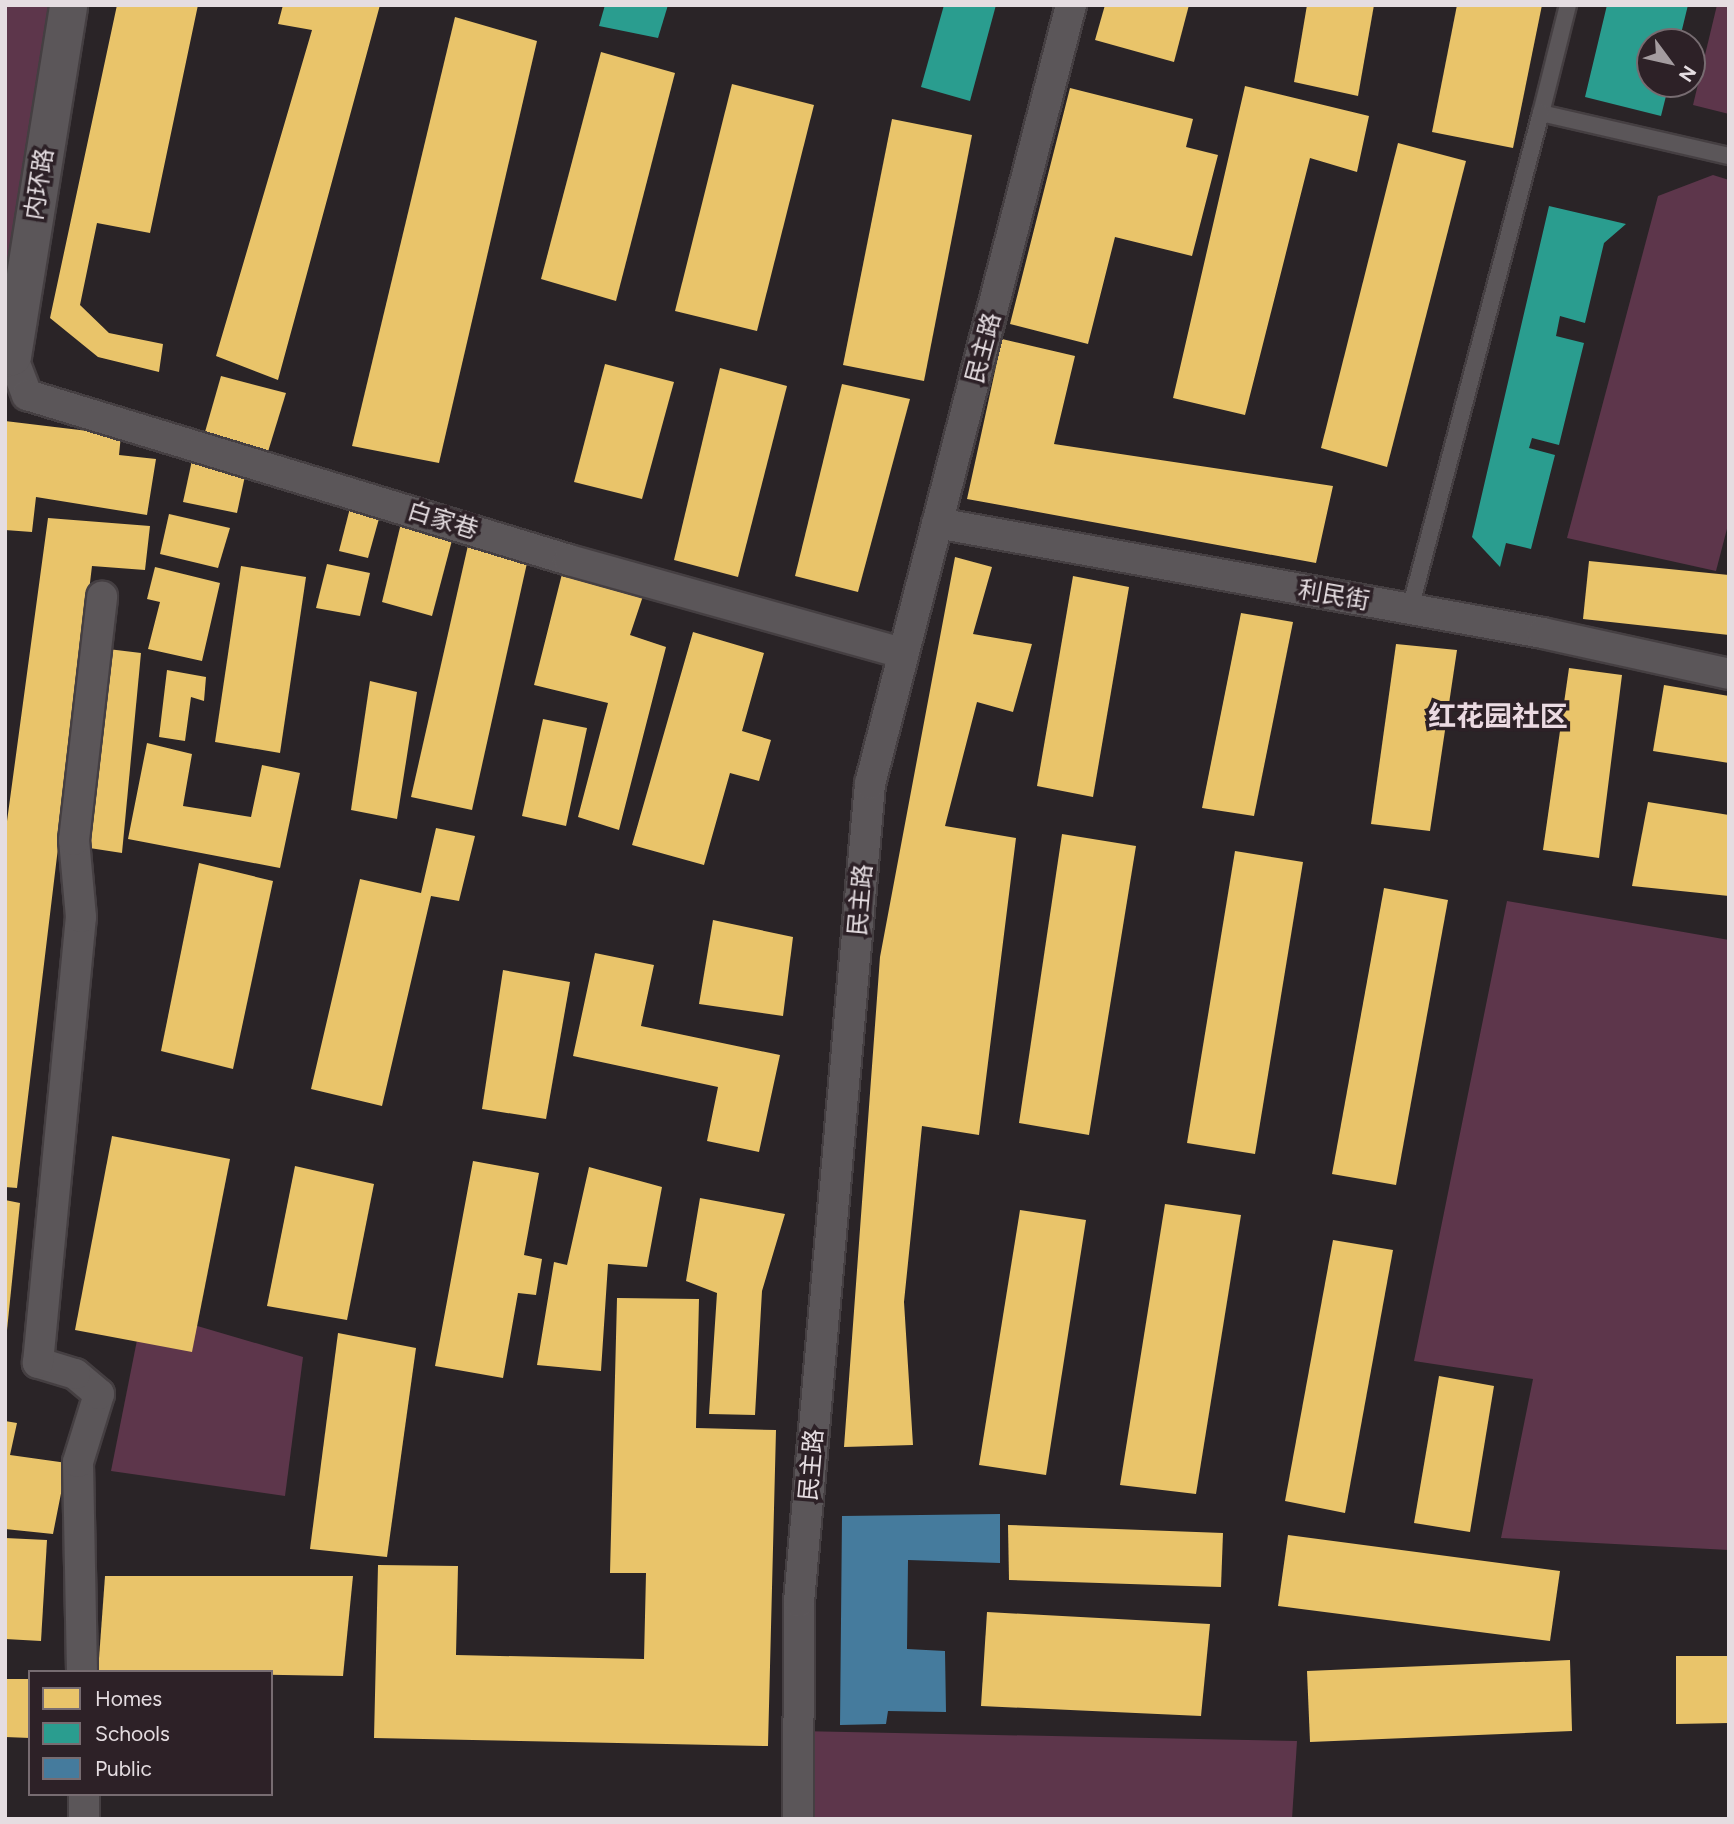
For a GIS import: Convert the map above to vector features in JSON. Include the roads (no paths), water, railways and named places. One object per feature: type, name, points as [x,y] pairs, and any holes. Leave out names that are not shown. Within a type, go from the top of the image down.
[{"type":"street","name":"内环路","points":[[8,357],[68,5]]},
{"type":"street","name":"民主路","points":[[798,1819],[799,1602],[870,784],[1071,5]]},
{"type":"street","name":"白家巷","points":[[8,357],[29,386],[27,395],[904,653]]},
{"type":"street","name":"利民街","points":[[937,523],[1410,608],[1729,674]]},
{"type":"street","points":[[82,1670],[78,1462],[99,1394],[75,1374],[38,1363],[81,917],[74,840],[102,597]]},
{"type":"street","points":[[84,1796],[84,1819]]},
{"type":"lane","points":[[1410,608],[1568,5]]},
{"type":"lane","points":[[1541,113],[1729,156]]},
{"type":"district","name":"红花园社区","points":[[1498,716]]}]
